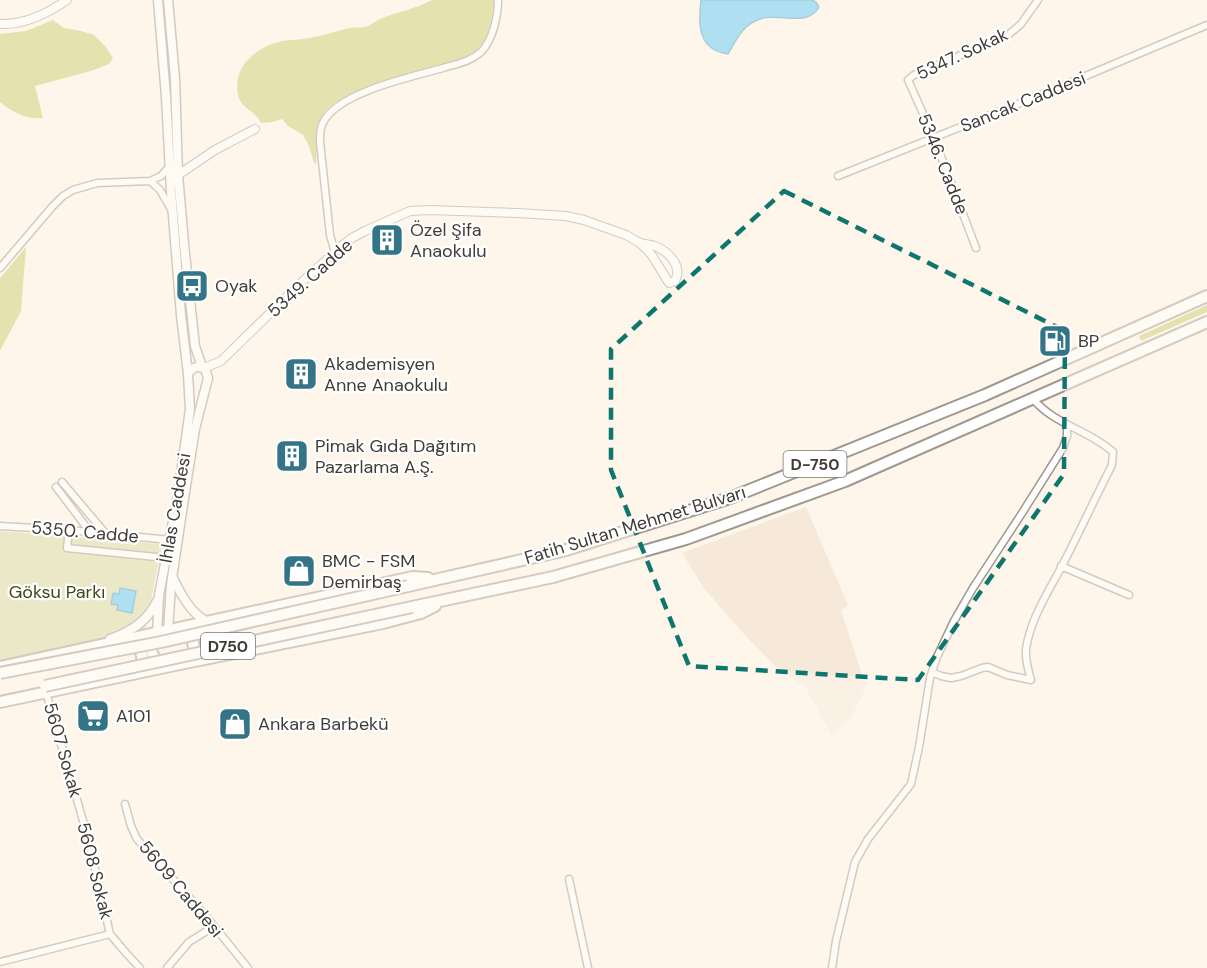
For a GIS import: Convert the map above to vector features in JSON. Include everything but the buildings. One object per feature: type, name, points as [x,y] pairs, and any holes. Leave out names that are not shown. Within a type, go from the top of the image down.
[{"type":"highway","name":"Fatih Sultan Mehmet Bulvarı","points":[[0,673],[161,642],[566,550],[730,498],[985,395],[1207,296]]},
{"type":"highway","name":"Fatih Sultan Mehmet Bulvarı","points":[[0,695],[553,577],[686,540],[845,481],[1207,322]]},
{"type":"highway","points":[[0,667],[413,577],[441,579]]},
{"type":"highway","points":[[0,702],[383,623],[422,613],[446,600]]},
{"type":"highway","points":[[206,623],[194,633],[193,643],[197,653],[207,659]]},
{"type":"highway","points":[[168,631],[181,643],[181,653],[175,665]]},
{"type":"highway","points":[[157,634],[151,646],[151,652],[163,668]]},
{"type":"highway","points":[[128,640],[138,646],[142,655],[141,665],[134,674]]},
{"type":"main road","points":[[158,0],[172,164],[178,175],[195,346],[208,379],[200,386],[194,385],[189,378],[196,367],[203,368]]},
{"type":"main road","points":[[168,0],[175,78],[172,164]]},
{"type":"main road","name":"İhlas Caddesi","points":[[157,634],[159,595],[170,540],[190,409],[189,378],[172,212],[172,164]]},
{"type":"main road","name":"İhlas Caddesi","points":[[168,631],[172,577],[195,429],[208,379]]},
{"type":"main road","points":[[172,577],[178,591],[206,623]]},
{"type":"main road","points":[[62,654],[121,636],[151,613],[159,595]]},
{"type":"street","points":[[0,24],[15,24],[37,18],[67,0]]},
{"type":"street","points":[[334,253],[329,231],[320,142],[320,132],[326,119],[344,102],[363,93],[474,58],[484,49],[489,39],[495,22],[498,0]]},
{"type":"street","name":"5347. Sokak","points":[[908,80],[914,75],[1008,35],[1021,24],[1038,0]]},
{"type":"street","name":"Sancak Caddesi","points":[[838,176],[1207,25]]},
{"type":"street","name":"5346. Cadde","points":[[908,80],[934,138],[976,248]]},
{"type":"street","points":[[178,175],[215,150],[255,129]]},
{"type":"street","points":[[0,268],[63,196],[73,190],[96,183],[150,181],[161,176],[172,164]]},
{"type":"street","points":[[150,181],[160,190],[172,212]]},
{"type":"street","name":"5349. Cadde","points":[[203,368],[221,361],[303,281],[352,238],[410,211],[566,216],[584,220],[626,235],[640,243],[651,255],[669,283],[675,281],[678,269],[671,257],[655,246],[640,243]]},
{"type":"street","points":[[208,379],[221,361]]},
{"type":"street","points":[[932,672],[951,678],[988,667],[1007,675],[1031,680],[1026,665],[1030,630],[1045,594],[1062,566],[1112,465],[1113,452],[1106,446],[1041,409],[1033,399]]},
{"type":"street","points":[[832,968],[836,941],[855,862],[868,839],[911,784],[936,658],[973,588],[1063,448],[1067,425]]},
{"type":"street","points":[[62,482],[106,534]]},
{"type":"street","points":[[56,487],[90,532]]},
{"type":"street","name":"5350. Cadde","points":[[0,526],[170,540]]},
{"type":"street","points":[[69,530],[67,548],[166,558]]},
{"type":"street","points":[[1062,566],[1129,595]]},
{"type":"street","name":"5607 Sokak","points":[[46,692],[79,808]]},
{"type":"street","name":"5609 Caddesi","points":[[125,804],[137,838],[248,968]]},
{"type":"street","name":"5608 Sokak","points":[[79,808],[110,934]]},
{"type":"street","points":[[569,879],[588,968]]},
{"type":"street","points":[[167,968],[189,942],[213,927]]},
{"type":"street","points":[[0,962],[110,934],[140,968]]},
{"type":"highlighted area","points":[[784,191],[1065,331],[1064,474],[918,680],[689,666],[611,470],[611,349]]},
{"type":"shaded area","points":[[806,507],[848,605],[841,610],[866,687],[851,717],[832,736],[806,688],[776,667],[741,631],[703,587],[682,553]]},
{"type":"green space","points":[[432,0],[494,0],[490,27],[481,46],[469,57],[381,82],[351,94],[328,108],[318,125],[316,164],[303,135],[288,126],[282,119],[261,123],[239,99],[237,85],[242,67],[248,59],[263,48],[282,41],[366,27],[380,19]]},
{"type":"green space","points":[[53,20],[64,28],[94,35],[113,58],[109,64],[91,71],[35,86],[43,118],[14,112],[0,102],[0,34],[26,31]]},
{"type":"green space","points":[[26,247],[21,311],[0,351],[0,278]]},
{"type":"green space","points":[[1207,305],[1207,312],[1141,341],[1139,336]]},
{"type":"green space","name":"Göksu Parkı","points":[[0,531],[162,544],[145,631],[0,660]]},
{"type":"water","points":[[701,0],[812,0],[819,7],[808,17],[767,17],[754,22],[741,33],[728,54],[718,52],[705,42],[700,27]]},
{"type":"water","points":[[120,588],[136,591],[132,613],[117,610],[118,605],[111,604],[113,593],[119,594]]},
{"type":"place","name":"Özel Şifa Anaokulu","points":[[387,240]]},
{"type":"place","name":"Oyak","points":[[192,286]]},
{"type":"place","name":"BP","points":[[1055,341]]},
{"type":"place","name":"Akademisyen Anne Anaokulu","points":[[301,374]]},
{"type":"place","name":"Pimak Gıda Dağıtım Pazarlama A.Ş.","points":[[292,456]]},
{"type":"place","name":"BMC - FSM Demirbaş","points":[[299,571]]},
{"type":"place","name":"A101","points":[[93,716]]},
{"type":"place","name":"Ankara Barbekü","points":[[235,724]]}]
